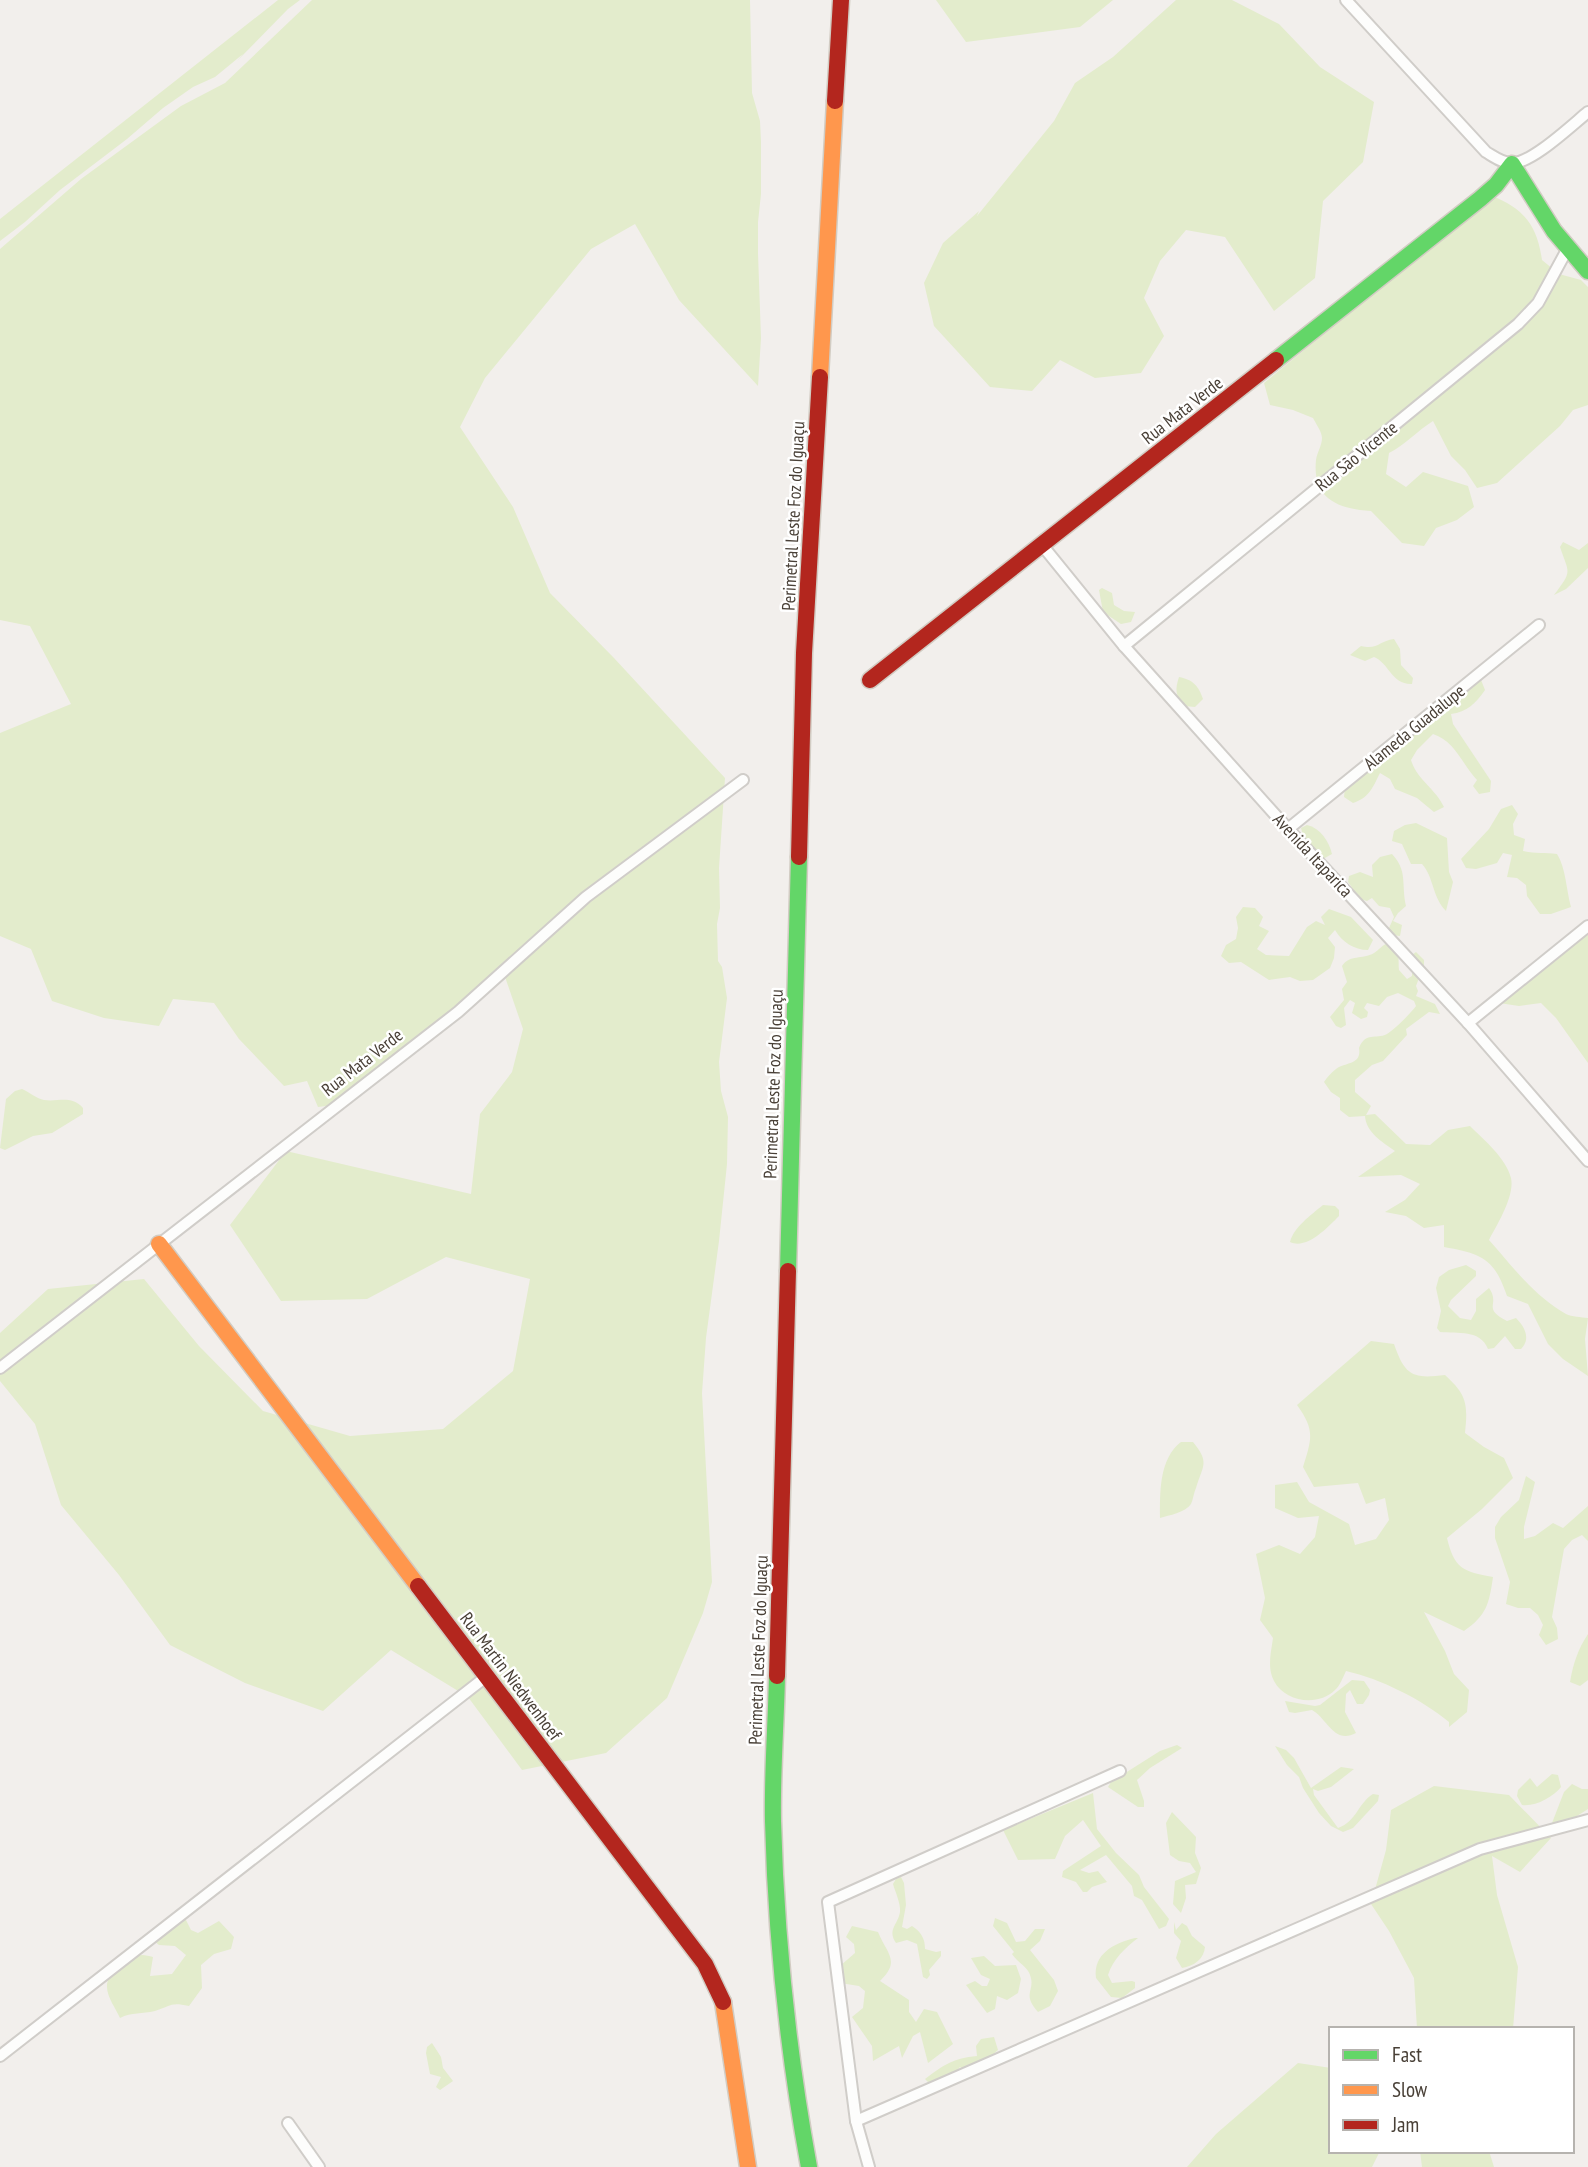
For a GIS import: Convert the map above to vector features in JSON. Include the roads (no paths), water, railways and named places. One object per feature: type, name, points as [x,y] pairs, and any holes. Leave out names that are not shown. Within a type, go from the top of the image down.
[{"type":"main road","name":"Perimetral Leste Foz do Iguaçu","points":[[809,2167],[793,2081],[782,1970],[773,1819],[804,653],[841,0]]},
{"type":"main road","points":[[1512,164],[1541,212],[1588,271]]},
{"type":"main road","name":"Rua Mata Verde","points":[[870,680],[1480,199],[1496,185],[1512,164]]},
{"type":"main road","name":"Rua Martin Niedwenhoef","points":[[159,1244],[705,1964],[722,1998],[748,2167]]},
{"type":"street","points":[[1346,0],[1486,152],[1512,164],[1527,159],[1588,112]]},
{"type":"street","name":"Rua São Vicente","points":[[1124,646],[1518,324],[1538,303],[1568,248]]},
{"type":"street","name":"Avenida Itaparica","points":[[1042,545],[1124,646],[1468,1023],[1588,1161]]},
{"type":"street","name":"Alameda Guadalupe","points":[[1289,829],[1539,625]]},
{"type":"street","name":"Rua Mata Verde","points":[[0,1368],[458,1012],[586,897],[743,780]]},
{"type":"street","points":[[1468,1023],[1588,926]]},
{"type":"street","points":[[0,2056],[486,1676]]},
{"type":"street","points":[[869,2167],[856,2121],[828,1902],[1120,1771]]},
{"type":"street","points":[[856,2121],[1480,1849],[1588,1820]]},
{"type":"street","points":[[288,2123],[319,2167]]}]
